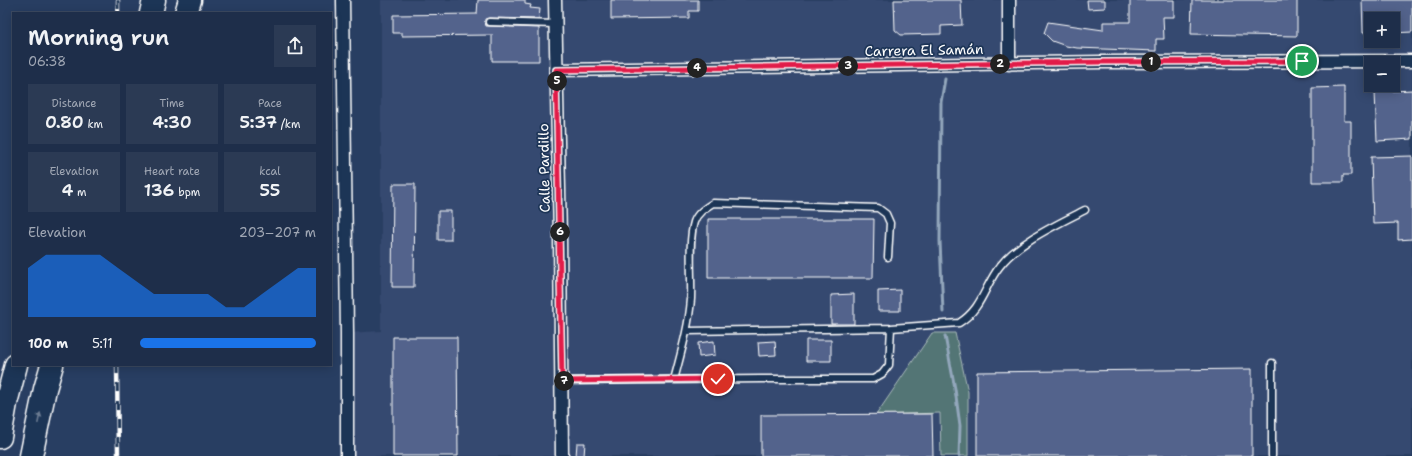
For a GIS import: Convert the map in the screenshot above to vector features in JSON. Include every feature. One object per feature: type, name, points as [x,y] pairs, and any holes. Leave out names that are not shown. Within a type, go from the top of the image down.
[{"type":"highway","points":[[151,12],[154,0]]},
{"type":"highway","points":[[186,12],[190,0]]},
{"type":"highway","points":[[0,437],[6,403],[16,366]]},
{"type":"highway","points":[[31,456],[45,389],[52,366]]},
{"type":"street","points":[[343,0],[347,333],[346,456]]},
{"type":"street","name":"Calle Pardillo","points":[[555,0],[562,456]]},
{"type":"street","points":[[1008,64],[1009,0]]},
{"type":"street","name":"Carrera El Samán","points":[[556,70],[1008,64],[1412,61]]},
{"type":"lane","points":[[489,22],[555,24]]},
{"type":"lane","points":[[674,380],[687,331],[691,300],[692,233],[694,221],[702,209],[713,203],[878,208],[886,214],[890,223],[888,257]]},
{"type":"lane","points":[[687,331],[891,328],[959,323],[967,318],[977,307],[1000,266],[1016,249],[1085,210]]},
{"type":"lane","points":[[562,381],[873,379],[882,374],[889,365],[891,328]]},
{"type":"lane","points":[[1272,363],[1272,456]]},
{"type":"shaded area","points":[[381,0],[1412,0],[1412,456],[968,456],[968,392],[954,333],[877,415],[941,413],[941,456],[347,456],[347,333],[381,331]]},
{"type":"green space","points":[[932,333],[955,333],[968,392],[968,456],[941,456],[940,413],[876,415]]},
{"type":"building","points":[[478,0],[525,0],[525,4],[531,5],[530,8],[540,9],[539,19],[485,19],[486,26],[539,28],[539,61],[492,61],[492,35],[402,36],[402,33],[393,33],[393,15],[477,14]]},
{"type":"building","points":[[611,0],[698,0],[698,11],[689,11],[689,18],[611,19]]},
{"type":"building","points":[[894,0],[961,0],[962,25],[941,26],[941,34],[901,35],[895,30]]},
{"type":"building","points":[[1087,0],[1105,0],[1105,8],[1088,9]]},
{"type":"building","points":[[1130,0],[1174,0],[1174,17],[1163,17],[1164,39],[1156,39],[1156,51],[1077,48],[1052,41],[1044,33],[1048,22],[1103,30],[1103,22],[1130,22]]},
{"type":"building","points":[[1192,0],[1297,0],[1297,36],[1191,34]]},
{"type":"building","points":[[1362,0],[1412,0],[1412,32],[1400,33],[1400,12],[1364,12],[1363,33]]},
{"type":"building","points":[[1344,87],[1344,121],[1351,121],[1351,175],[1343,175],[1343,182],[1312,182],[1312,88]]},
{"type":"building","points":[[1412,90],[1412,139],[1377,141],[1375,92],[1400,92],[1400,91]]},
{"type":"building","points":[[1412,156],[1412,239],[1398,240],[1398,223],[1373,224],[1371,157]]},
{"type":"building","points":[[393,184],[415,184],[414,287],[392,287]]},
{"type":"building","points":[[438,211],[451,211],[451,240],[438,240]]},
{"type":"building","points":[[708,219],[874,219],[873,278],[708,278]]},
{"type":"building","points":[[900,290],[900,311],[878,311],[878,291]]},
{"type":"building","points":[[854,294],[854,324],[831,324],[831,295]]},
{"type":"building","points":[[393,337],[457,337],[458,456],[393,456]]},
{"type":"building","points":[[806,340],[831,340],[831,361],[806,361]]},
{"type":"building","points":[[714,341],[715,355],[699,357],[698,343]]},
{"type":"building","points":[[775,341],[776,355],[759,356],[758,342]]},
{"type":"building","points":[[1252,369],[1252,456],[977,456],[977,372]]},
{"type":"building","points":[[932,414],[933,456],[761,456],[761,415]]},
{"type":"building","points":[[577,443],[585,443],[584,456],[576,456]]},
{"type":"waterway","points":[[943,312],[940,241],[941,102],[945,79]]},
{"type":"waterway","points":[[945,336],[960,426],[959,456]]},
{"type":"railway","points":[[118,0],[118,12]]},
{"type":"railway","points":[[117,366],[118,456]]},
{"type":"route","points":[[718,379],[562,381],[556,70],[1102,62],[1302,61]]}]
